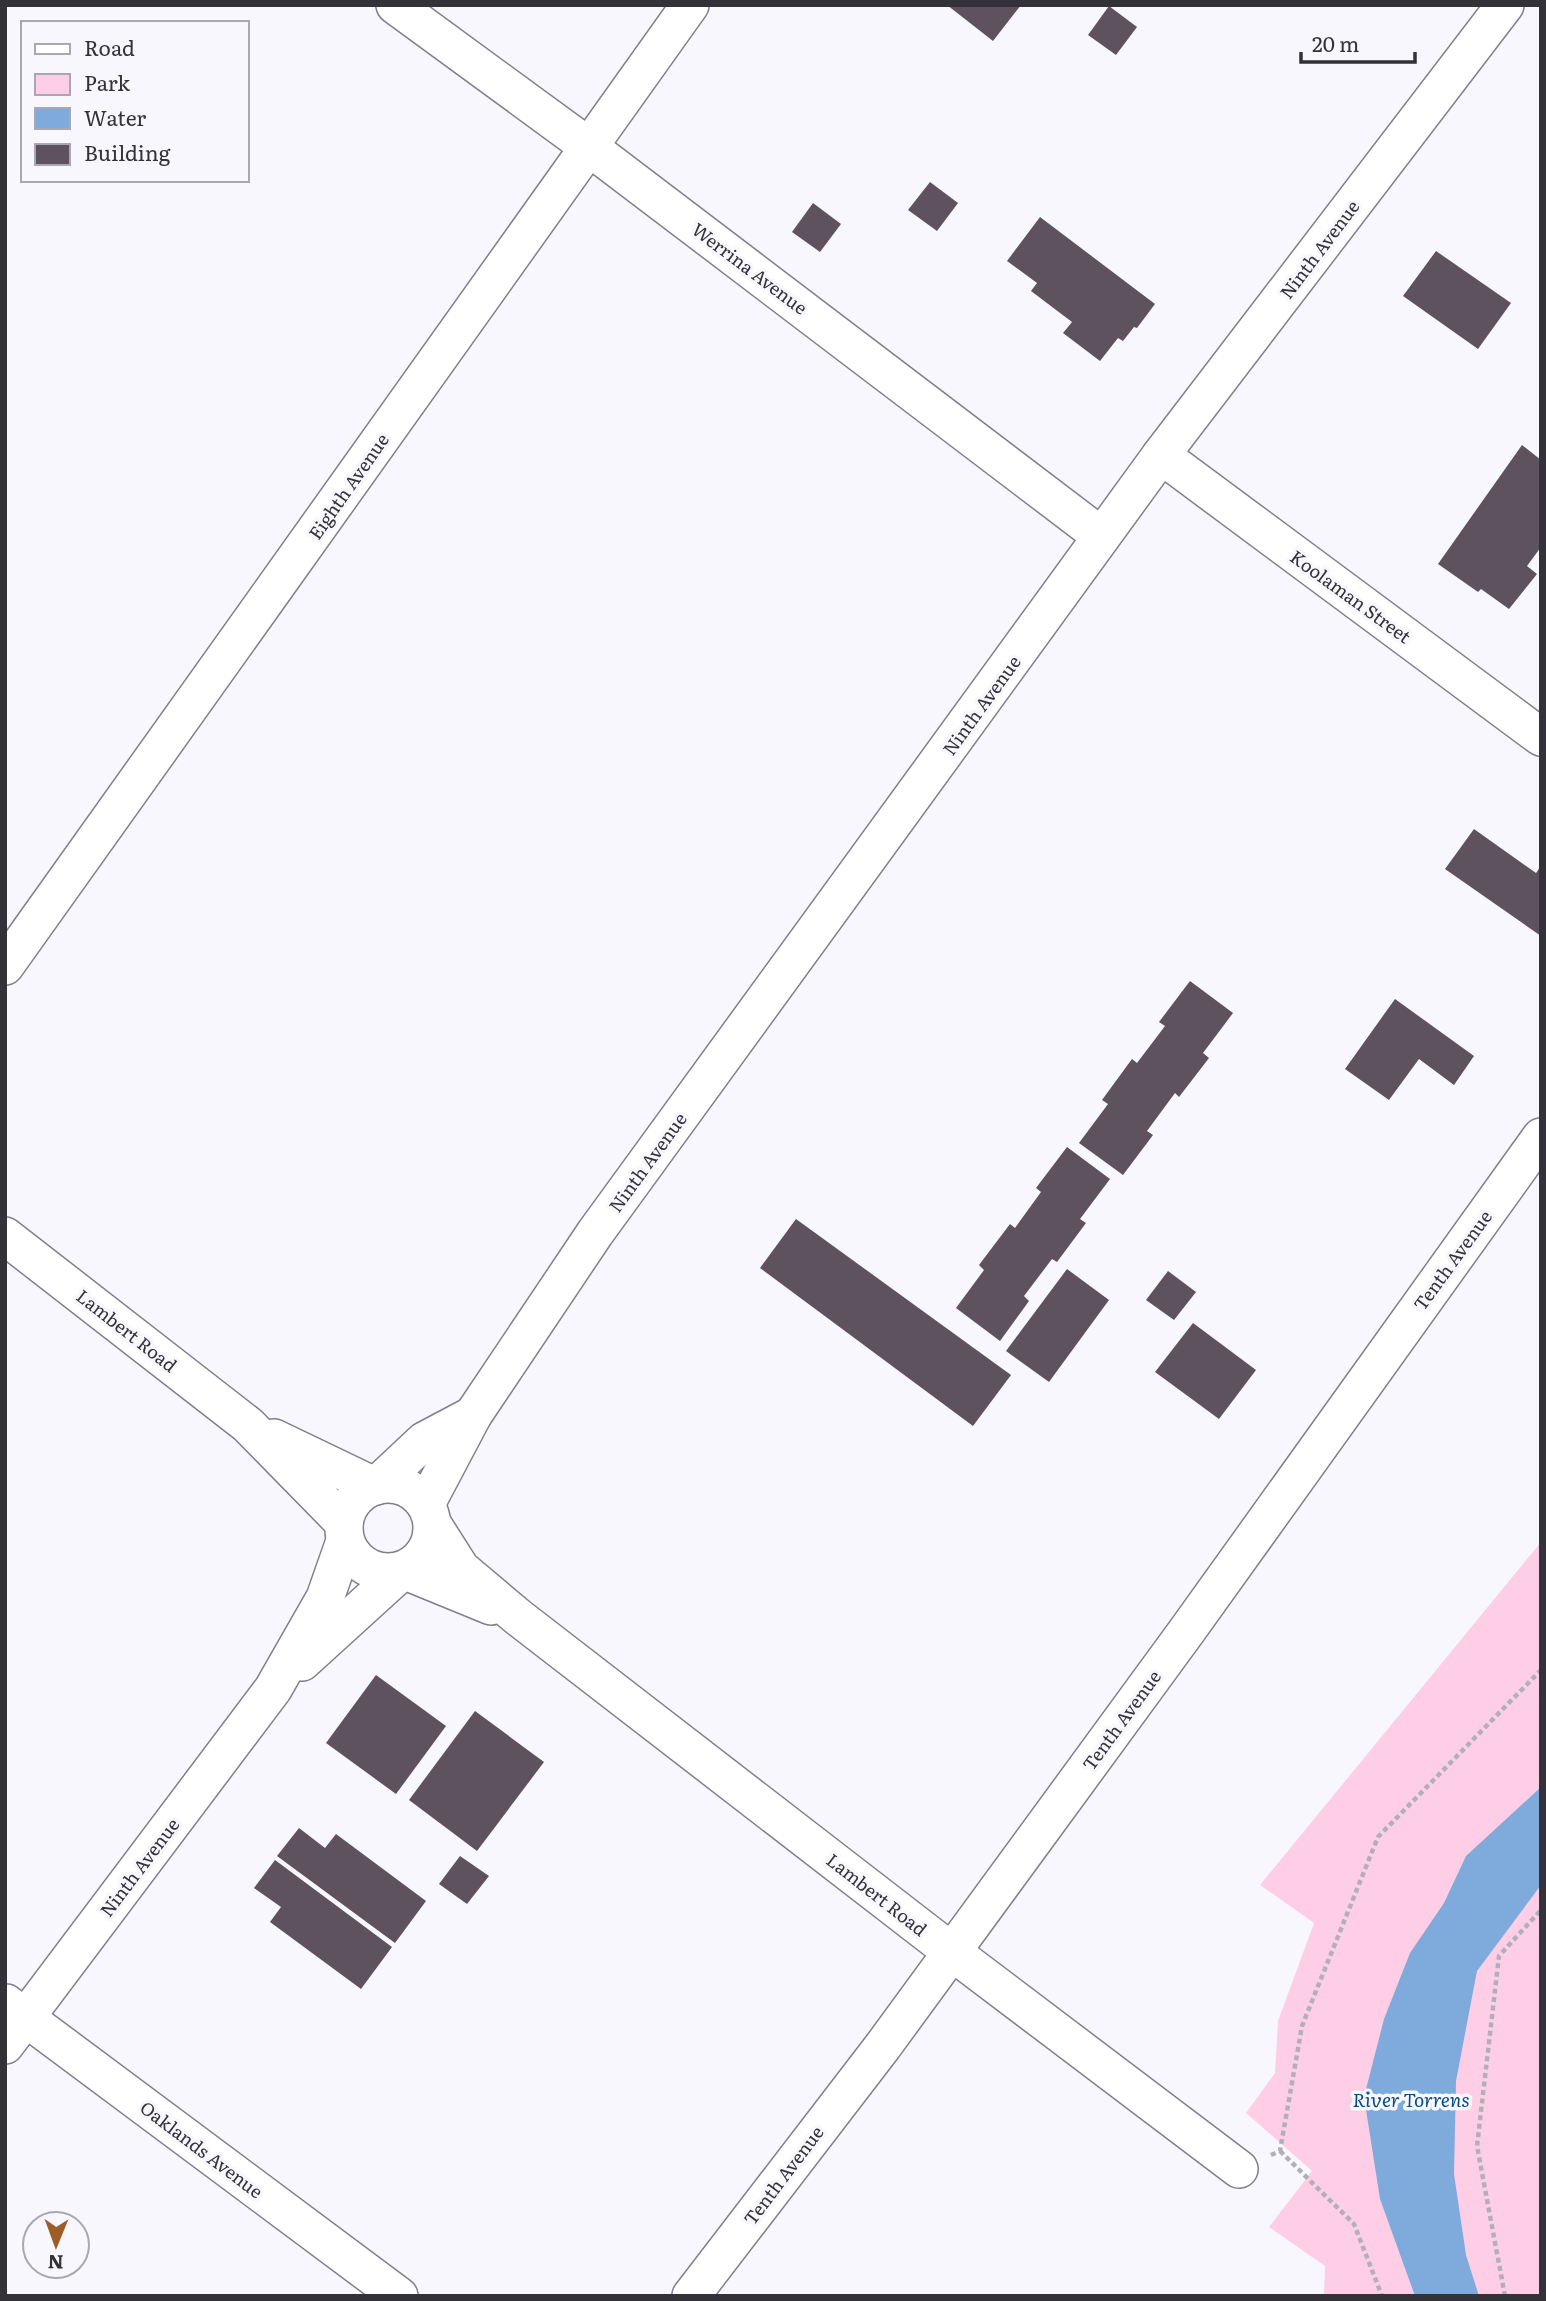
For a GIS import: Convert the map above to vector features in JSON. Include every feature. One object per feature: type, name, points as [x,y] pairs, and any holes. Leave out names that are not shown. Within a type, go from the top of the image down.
[{"type":"street","name":"Werrina Avenue","points":[[395,5],[589,147],[1101,536]]},
{"type":"street","name":"Eighth Avenue","points":[[5,966],[690,5]]},
{"type":"street","name":"Ninth Avenue","points":[[429,1515],[473,1415],[595,1233],[998,682],[1101,536],[1505,5]]},
{"type":"street","name":"Koolaman Street","points":[[1161,456],[1541,737]]},
{"type":"street","name":"Tenth Avenue","points":[[691,2296],[883,2046],[1186,1632],[1541,1137]]},
{"type":"street","name":"Lambert Road","points":[[5,1236],[248,1425],[344,1532]]},
{"type":"street","name":"Ninth Avenue","points":[[375,1486],[424,1441],[473,1415]]},
{"type":"street","name":"Lambert Road","points":[[248,1425],[375,1486]]},
{"type":"street","points":[[375,1486],[404,1486],[416,1494],[429,1515],[430,1544],[420,1560],[403,1570],[384,1573],[368,1568],[354,1557],[344,1532],[349,1507],[359,1494],[375,1486]]},
{"type":"street","name":"Lambert Road","points":[[429,1515],[461,1569],[518,1617],[1239,2169]]},
{"type":"street","name":"Ninth Avenue","points":[[274,1689],[325,1598],[344,1532]]},
{"type":"street","name":"Ninth Avenue","points":[[12,2022],[274,1689],[403,1570]]},
{"type":"street","name":"Lambert Road","points":[[403,1570],[518,1617]]},
{"type":"street","name":"Oaklands Avenue","points":[[12,2022],[399,2296]]},
{"type":"path","points":[[1280,2151],[1302,2026],[1378,1837],[1541,1670]]},
{"type":"path","points":[[1505,2296],[1476,2146],[1499,1956],[1541,1910]]},
{"type":"path","points":[[1239,2169],[1280,2151]]},
{"type":"path","points":[[1280,2151],[1354,2224],[1382,2296]]},
{"type":"green space","points":[[1541,1542],[1541,2296],[1324,2296],[1325,2266],[1269,2227],[1312,2171],[1246,2113],[1275,2073],[1278,2021],[1314,1923],[1260,1885]]},
{"type":"water","name":"River Torrens","points":[[1541,1787],[1541,1885],[1477,1971],[1456,2081],[1454,2174],[1466,2255],[1479,2296],[1415,2296],[1380,2199],[1364,2097],[1384,2019],[1410,1953],[1444,1903],[1466,1856]]},
{"type":"building","points":[[947,5],[1021,5],[993,41]]},
{"type":"building","points":[[1109,6],[1137,27],[1116,55],[1088,35]]},
{"type":"building","points":[[930,182],[958,203],[937,231],[908,210]]},
{"type":"building","points":[[813,203],[841,224],[820,252],[792,232]]},
{"type":"building","points":[[1040,217],[1155,304],[1137,328],[1134,327],[1123,341],[1118,338],[1100,361],[1063,333],[1072,322],[1031,291],[1037,283],[1007,261]]},
{"type":"building","points":[[1436,251],[1511,303],[1478,349],[1403,296]]},
{"type":"building","points":[[1522,445],[1541,460],[1541,547],[1527,566],[1537,574],[1509,609],[1481,589],[1478,592],[1438,564]]},
{"type":"building","points":[[1474,829],[1536,873],[1541,866],[1541,936],[1445,869]]},
{"type":"building","points":[[1190,981],[1233,1013],[1203,1053],[1209,1058],[1179,1097],[1175,1093],[1147,1131],[1153,1135],[1123,1175],[1079,1143],[1108,1104],[1102,1100],[1132,1059],[1137,1063],[1165,1026],[1159,1022]]},
{"type":"building","points":[[1395,999],[1474,1056],[1454,1085],[1419,1059],[1389,1100],[1345,1069]]},
{"type":"building","points":[[1067,1147],[1110,1179],[1080,1219],[1086,1223],[1057,1262],[1052,1259],[1024,1296],[1029,1301],[1000,1341],[956,1308],[984,1270],[979,1265],[1010,1224],[1015,1228],[1041,1192],[1036,1188]]},
{"type":"building","points":[[796,1219],[1011,1375],[973,1426],[760,1268]]},
{"type":"building","points":[[1067,1269],[1109,1300],[1049,1382],[1006,1351]]},
{"type":"building","points":[[1168,1271],[1196,1292],[1174,1320],[1146,1300]]},
{"type":"building","points":[[1193,1323],[1256,1370],[1219,1419],[1155,1372]]},
{"type":"building","points":[[376,1675],[446,1726],[396,1794],[326,1743]]},
{"type":"building","points":[[475,1711],[544,1762],[477,1851],[409,1800]]},
{"type":"building","points":[[299,1828],[325,1848],[336,1834],[426,1901],[395,1943],[277,1856]]},
{"type":"building","points":[[460,1856],[489,1876],[467,1904],[439,1884]]},
{"type":"building","points":[[275,1860],[392,1947],[361,1989],[270,1922],[281,1907],[254,1888]]}]
